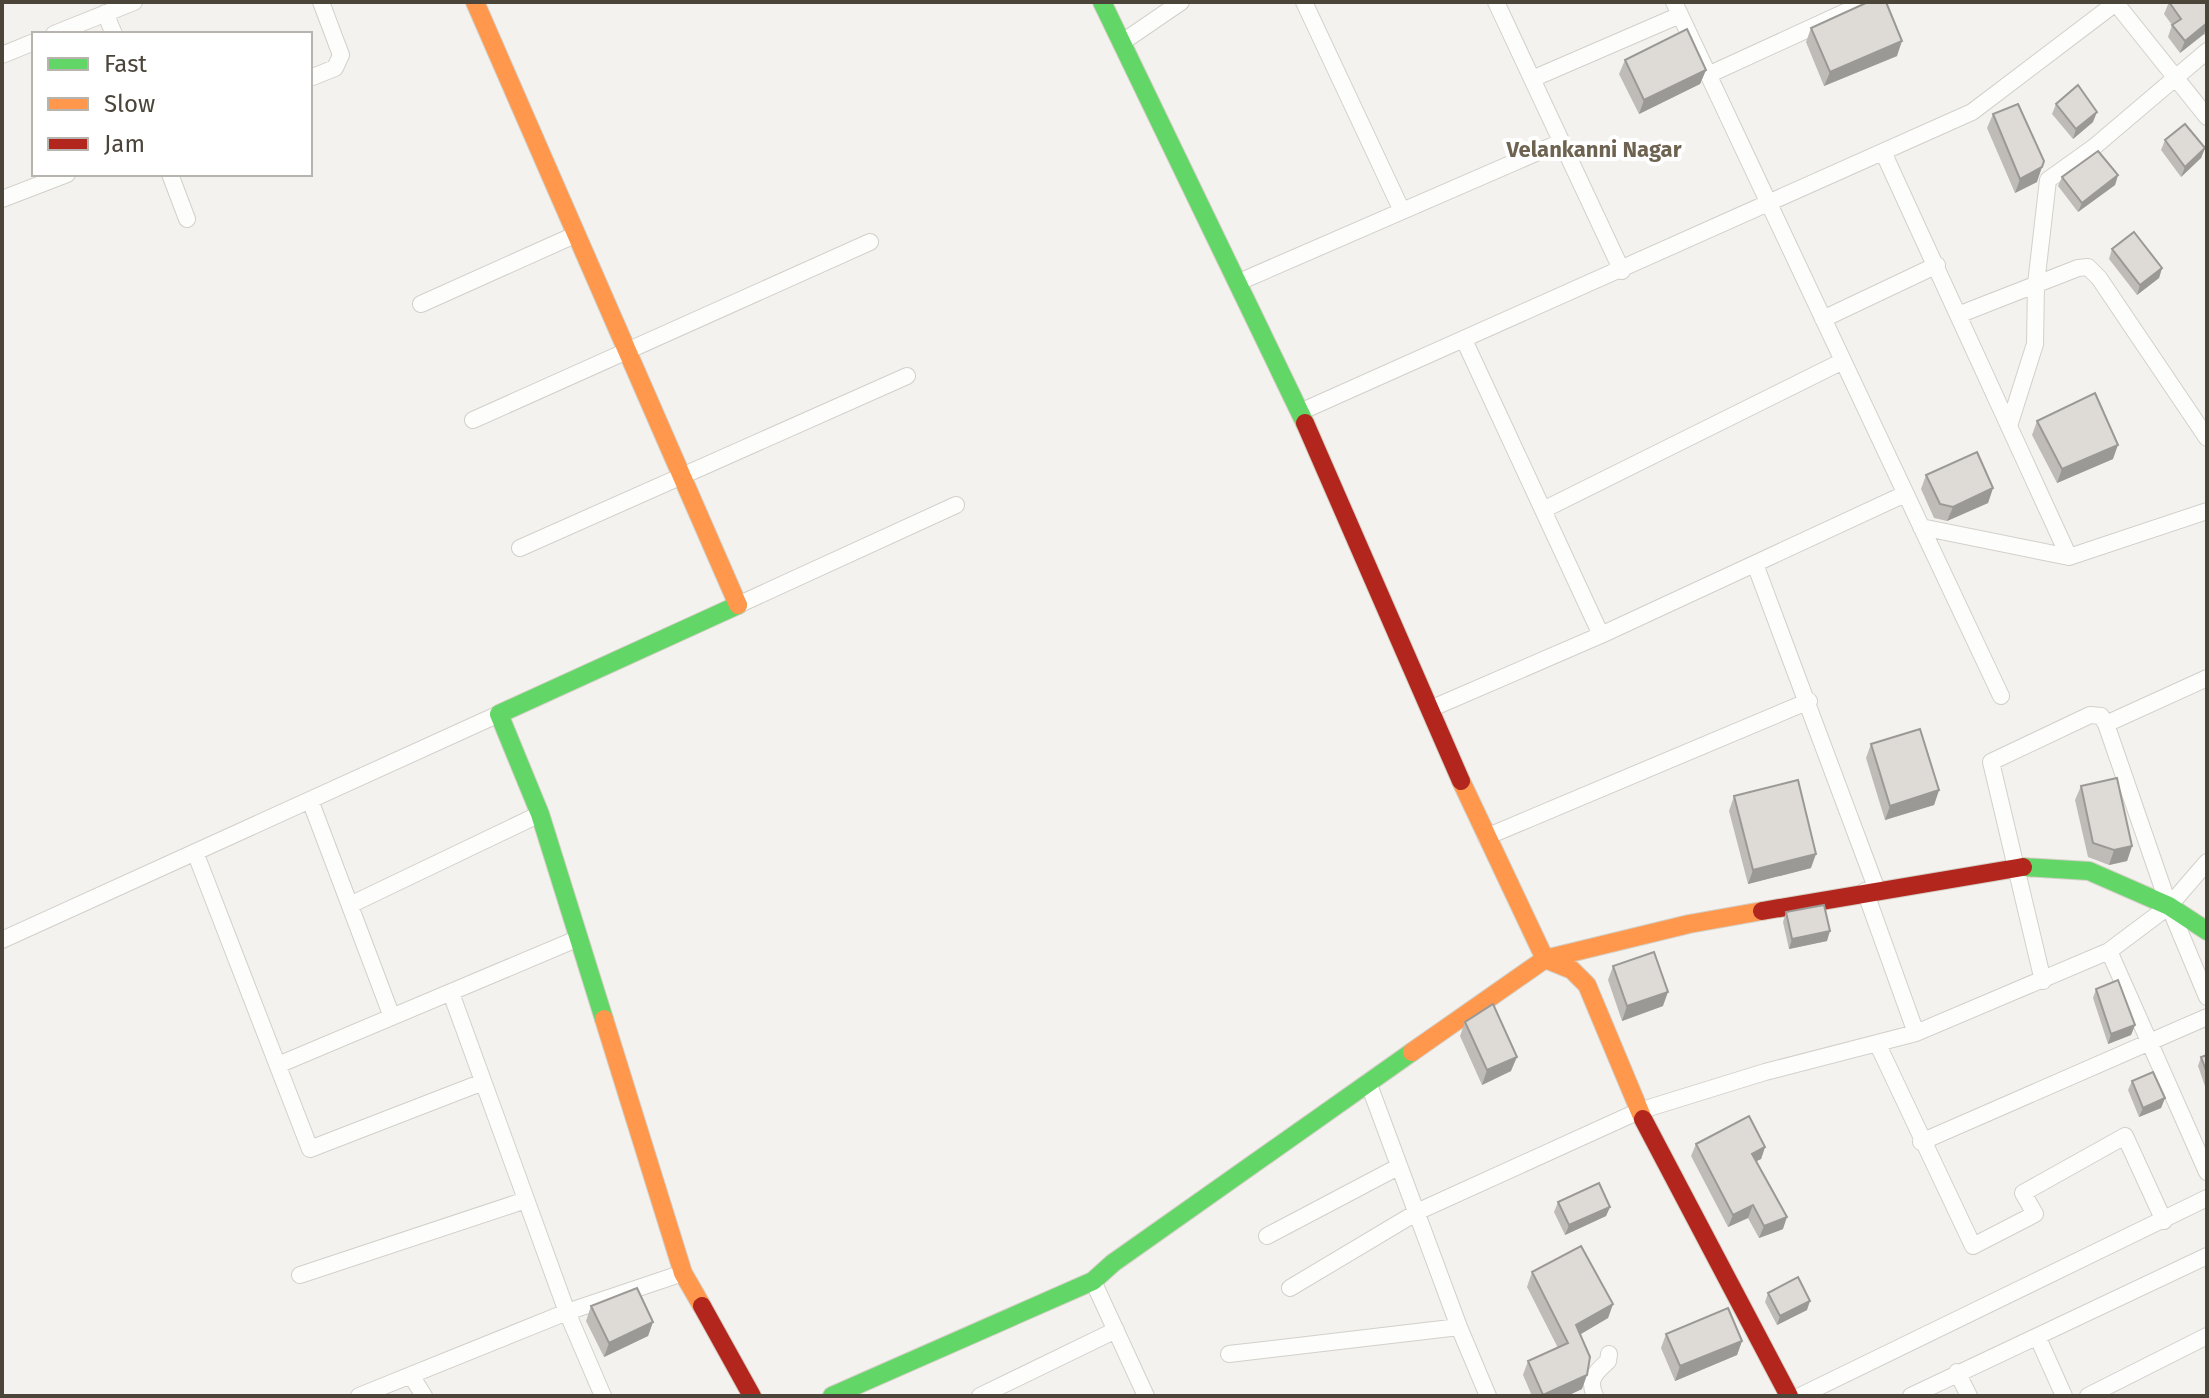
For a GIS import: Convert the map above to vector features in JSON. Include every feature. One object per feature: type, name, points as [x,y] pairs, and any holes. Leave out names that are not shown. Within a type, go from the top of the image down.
[{"type":"street","points":[[59,32],[134,2]]},
{"type":"street","points":[[312,77],[335,68],[341,55],[321,2]]},
{"type":"street","points":[[476,2],[740,604]]},
{"type":"street","points":[[1102,2],[1124,41],[1300,412],[1486,837],[1545,959],[1572,970],[1587,985],[1639,1111],[1789,1396]]},
{"type":"street","points":[[1124,41],[1181,2]]},
{"type":"street","points":[[1304,2],[1402,211]]},
{"type":"street","points":[[1496,2],[1622,271]]},
{"type":"street","points":[[1708,75],[1835,9],[1867,2]]},
{"type":"street","points":[[1300,412],[1465,342],[1972,112],[2116,2],[2207,117]]},
{"type":"street","points":[[1532,79],[1677,8],[2001,696]]},
{"type":"street","points":[[105,13],[113,32]]},
{"type":"street","points":[[2,55],[32,43]]},
{"type":"street","points":[[2009,426],[2035,344],[2036,284],[2048,180],[2094,147],[2207,51]]},
{"type":"street","points":[[1239,282],[1561,142]]},
{"type":"street","points":[[1884,154],[2069,557]]},
{"type":"street","points":[[2,199],[62,176]]},
{"type":"street","points":[[171,176],[187,219]]},
{"type":"street","points":[[421,304],[577,234]]},
{"type":"street","points":[[473,420],[627,348],[870,242]]},
{"type":"street","points":[[1823,319],[1937,265]]},
{"type":"street","points":[[1958,315],[2088,267],[2099,278],[2207,438]]},
{"type":"street","points":[[1465,342],[1601,635]]},
{"type":"street","points":[[1543,510],[1843,361]]},
{"type":"street","points":[[520,548],[907,376]]},
{"type":"street","points":[[1430,709],[1601,635],[1905,494]]},
{"type":"street","points":[[2,940],[956,505]]},
{"type":"street","points":[[1921,527],[2069,557],[2207,511]]},
{"type":"street","points":[[1755,564],[1809,701],[1916,1033]]},
{"type":"street","points":[[2106,724],[2207,678]]},
{"type":"street","points":[[1486,837],[1809,701]]},
{"type":"street","points":[[499,714],[540,814],[683,1273],[752,1396]]},
{"type":"street","points":[[2043,981],[1991,762],[2090,715],[2101,716],[2169,906],[2207,997]]},
{"type":"street","points":[[310,800],[352,904],[392,1017]]},
{"type":"street","points":[[352,904],[540,814]]},
{"type":"street","points":[[195,852],[310,1149],[483,1082]]},
{"type":"street","points":[[1290,1288],[1419,1211],[1639,1111],[1765,1072],[1916,1033],[2109,951],[2169,906],[2207,862]]},
{"type":"street","points":[[832,1396],[1093,1281],[1113,1263],[1545,959],[1689,924],[2014,867],[2089,871],[2169,906],[2207,931]]},
{"type":"street","points":[[278,1065],[579,938]]},
{"type":"street","points":[[2109,951],[2207,1172]]},
{"type":"street","points":[[451,993],[567,1312],[603,1396]]},
{"type":"street","points":[[1921,1142],[2207,1017]]},
{"type":"street","points":[[1878,1045],[1921,1142],[1973,1246],[2035,1214],[2023,1193],[2125,1136],[2164,1221]]},
{"type":"street","points":[[1368,1082],[1398,1167],[1419,1211],[1459,1327],[1488,1396]]},
{"type":"street","points":[[1267,1236],[1398,1167]]},
{"type":"street","points":[[1800,1396],[2207,1198]]},
{"type":"street","points":[[300,1275],[526,1200]]},
{"type":"street","points":[[1911,1396],[2207,1256]]},
{"type":"street","points":[[359,1396],[567,1312],[683,1273]]},
{"type":"street","points":[[1093,1281],[1146,1396]]},
{"type":"street","points":[[1229,1354],[1459,1327]]},
{"type":"street","points":[[980,1396],[1116,1330]]},
{"type":"street","points":[[2088,1396],[2207,1336]]},
{"type":"street","points":[[2038,1338],[2064,1396]]},
{"type":"street","points":[[1595,1396],[1591,1385],[1595,1371],[1608,1361],[1609,1354]]},
{"type":"street","points":[[1957,1372],[1969,1396]]},
{"type":"street","points":[[412,1377],[424,1396]]},
{"type":"building","points":[[1868,2],[1886,2],[1902,41],[1830,72],[1811,28]]},
{"type":"building","points":[[2169,2],[2207,2],[2207,23],[2185,41],[2172,25],[2181,19]]},
{"type":"building","points":[[1687,29],[1706,70],[1644,100],[1625,60]]},
{"type":"building","points":[[2078,85],[2097,112],[2076,129],[2056,104]]},
{"type":"building","points":[[2018,104],[2044,161],[2042,167],[2020,179],[1993,114]]},
{"type":"building","points":[[2185,124],[2205,148],[2185,167],[2165,140]]},
{"type":"building","points":[[2098,151],[2118,175],[2082,203],[2062,177]]},
{"type":"building","points":[[2134,232],[2162,268],[2140,285],[2112,249]]},
{"type":"building","points":[[2095,393],[2118,445],[2062,469],[2037,421]]},
{"type":"building","points":[[1977,452],[1993,488],[1953,507],[1940,504],[1926,475]]},
{"type":"building","points":[[1920,729],[1939,790],[1890,806],[1871,744]]},
{"type":"building","points":[[2117,778],[2132,846],[2114,850],[2093,843],[2081,786]]},
{"type":"building","points":[[1798,780],[1816,854],[1753,870],[1734,796]]},
{"type":"building","points":[[1824,905],[1830,931],[1792,939],[1786,912]]},
{"type":"building","points":[[1654,952],[1668,992],[1627,1006],[1613,966]]},
{"type":"building","points":[[2118,980],[2135,1025],[2111,1034],[2096,989]]},
{"type":"building","points":[[1493,1004],[1517,1057],[1487,1070],[1465,1022]]},
{"type":"building","points":[[2207,1055],[2207,1073],[2201,1057]]},
{"type":"building","points":[[2153,1072],[2165,1098],[2143,1108],[2132,1081]]},
{"type":"building","points":[[1749,1116],[1765,1147],[1752,1154],[1787,1217],[1764,1226],[1753,1205],[1733,1215],[1696,1144]]},
{"type":"building","points":[[1599,1183],[1610,1207],[1569,1225],[1558,1202]]},
{"type":"building","points":[[1581,1246],[1613,1304],[1576,1325],[1590,1357],[1587,1375],[1543,1395],[1528,1361],[1568,1343],[1532,1272]]},
{"type":"building","points":[[1798,1277],[1810,1301],[1780,1316],[1768,1293]]},
{"type":"building","points":[[637,1288],[653,1322],[609,1343],[591,1306]]},
{"type":"building","points":[[1728,1308],[1742,1341],[1680,1366],[1666,1334]]},
{"type":"traffic: fast","points":[[1102,2],[1305,423]]},
{"type":"traffic: fast","points":[[604,1019],[540,814],[499,714],[738,605]]},
{"type":"traffic: fast","points":[[2023,867],[2089,871],[2169,906],[2207,931]]},
{"type":"traffic: fast","points":[[832,1396],[1093,1281],[1113,1263],[1412,1052]]},
{"type":"traffic: slow","points":[[475,2],[738,605]]},
{"type":"traffic: slow","points":[[1461,781],[1545,959],[1572,970],[1587,985],[1643,1119]]},
{"type":"traffic: slow","points":[[1412,1052],[1545,959],[1689,924],[1762,911]]},
{"type":"traffic: slow","points":[[604,1019],[683,1273],[702,1306]]},
{"type":"traffic: jam","points":[[1305,423],[1461,781]]},
{"type":"traffic: jam","points":[[1762,911],[2023,867]]},
{"type":"traffic: jam","points":[[1643,1119],[1789,1396]]},
{"type":"traffic: jam","points":[[702,1306],[752,1396]]},
{"type":"district","name":"Velankanni Nagar","points":[[1594,149]]}]
